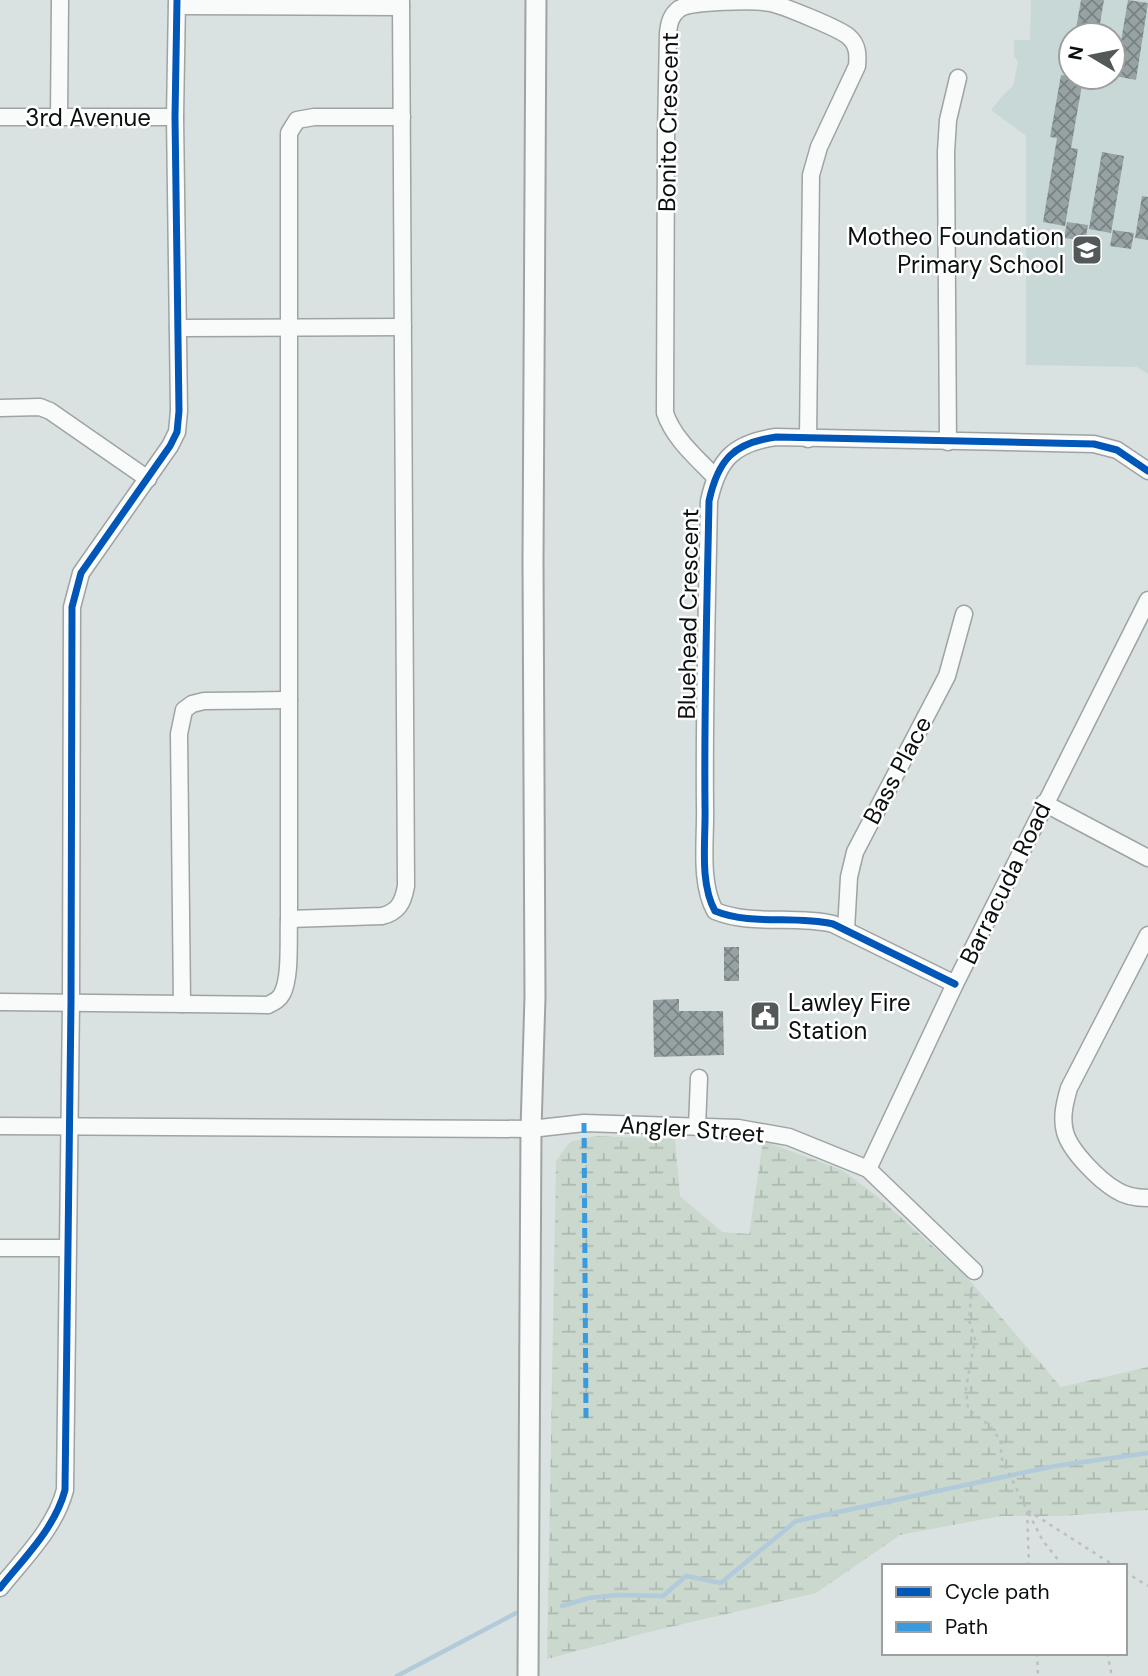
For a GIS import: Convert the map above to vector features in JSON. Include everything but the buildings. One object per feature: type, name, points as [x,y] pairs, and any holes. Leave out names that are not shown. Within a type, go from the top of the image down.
[{"type":"main road","points":[[528,1676],[531,1129],[535,997],[533,547],[536,0]]},
{"type":"street","points":[[59,117],[60,0]]},
{"type":"street","name":"Bonito Crescent","points":[[714,476],[681,441],[670,425],[666,413],[668,33],[671,18],[679,9],[688,5],[769,2],[848,36],[855,44],[857,66],[815,156],[811,175],[808,439]]},
{"type":"street","points":[[0,1588],[43,1535],[56,1514],[65,1490],[71,1003],[72,607],[80,573],[148,479],[177,432],[177,3],[401,4],[407,866],[405,892],[393,913],[382,916],[289,919]]},
{"type":"street","points":[[948,442],[946,152],[948,120],[958,78]]},
{"type":"street","name":"3rd Avenue","points":[[0,117],[176,117]]},
{"type":"street","points":[[0,1002],[268,1004],[278,1000],[283,993],[289,919],[289,133],[297,120],[314,117],[402,117]]},
{"type":"street","points":[[178,328],[403,327]]},
{"type":"street","points":[[0,408],[40,407],[50,411],[148,479]]},
{"type":"street","name":"Bluehead Crescent","points":[[955,984],[846,930],[816,920],[729,917],[715,911],[709,901],[706,873],[705,727],[709,501],[714,476],[741,446],[776,437],[1094,444],[1117,450],[1148,471]]},
{"type":"street","name":"Barracuda Road","points":[[868,1169],[1044,803],[1148,600]]},
{"type":"street","name":"Bass Place","points":[[846,930],[849,877],[855,852],[947,676],[964,614]]},
{"type":"street","points":[[182,1004],[179,734],[184,710],[192,704],[204,701],[289,700]]},
{"type":"street","points":[[1044,803],[1148,858]]},
{"type":"street","points":[[1148,935],[1069,1088],[1063,1122],[1067,1139],[1086,1166],[1114,1189],[1124,1194],[1148,1198]]},
{"type":"street","points":[[696,1127],[699,1078]]},
{"type":"street","name":"Angler Street","points":[[0,1126],[531,1129],[584,1123],[738,1128],[789,1138],[868,1169],[974,1271]]},
{"type":"street","points":[[0,1248],[66,1248]]},
{"type":"path","points":[[974,1271],[969,1320],[975,1340],[966,1388],[968,1409],[989,1425],[1001,1441],[1001,1457],[1042,1541],[1061,1564]]},
{"type":"path","points":[[1027,1510],[1029,1564]]},
{"type":"path","points":[[1027,1510],[1112,1564]]},
{"type":"path","points":[[1127,1573],[1148,1586]]},
{"type":"path","points":[[1037,1655],[1038,1676]]},
{"type":"path","points":[[1108,1655],[1112,1676]]},
{"type":"shaded area","name":"Motheo Foundation Primary School","points":[[1031,0],[1148,0],[1148,374],[1137,367],[1026,365],[1026,136],[991,110],[1013,86],[1018,62],[1014,56],[1014,40],[1030,40]]},
{"type":"green space","points":[[595,1136],[675,1139],[680,1196],[722,1232],[749,1234],[763,1141],[842,1170],[878,1197],[966,1276],[1061,1387],[1148,1367],[1148,1510],[1060,1516],[1001,1516],[900,1535],[816,1593],[547,1659],[556,1161],[570,1142]]},
{"type":"waterway","points":[[562,1606],[589,1598],[618,1595],[663,1596],[686,1576],[721,1583],[796,1521],[1055,1466],[1148,1453]]},
{"type":"waterway","points":[[397,1676],[516,1613]]},
{"type":"marked path","points":[[584,1123],[586,1418]]},
{"type":"cycle path","points":[[0,1588],[46,1530],[65,1490],[71,1003],[72,607],[81,573],[177,432],[177,0]]},
{"type":"cycle path","points":[[955,984],[833,924],[744,918],[715,911],[707,887],[704,860],[709,501],[717,475],[723,464],[738,449],[776,437],[1094,444],[1117,450],[1148,471]]},
{"type":"place","name":"Motheo Foundation Primary School","points":[[1087,250]]},
{"type":"place","name":"Lawley Fire Station","points":[[765,1016]]}]
